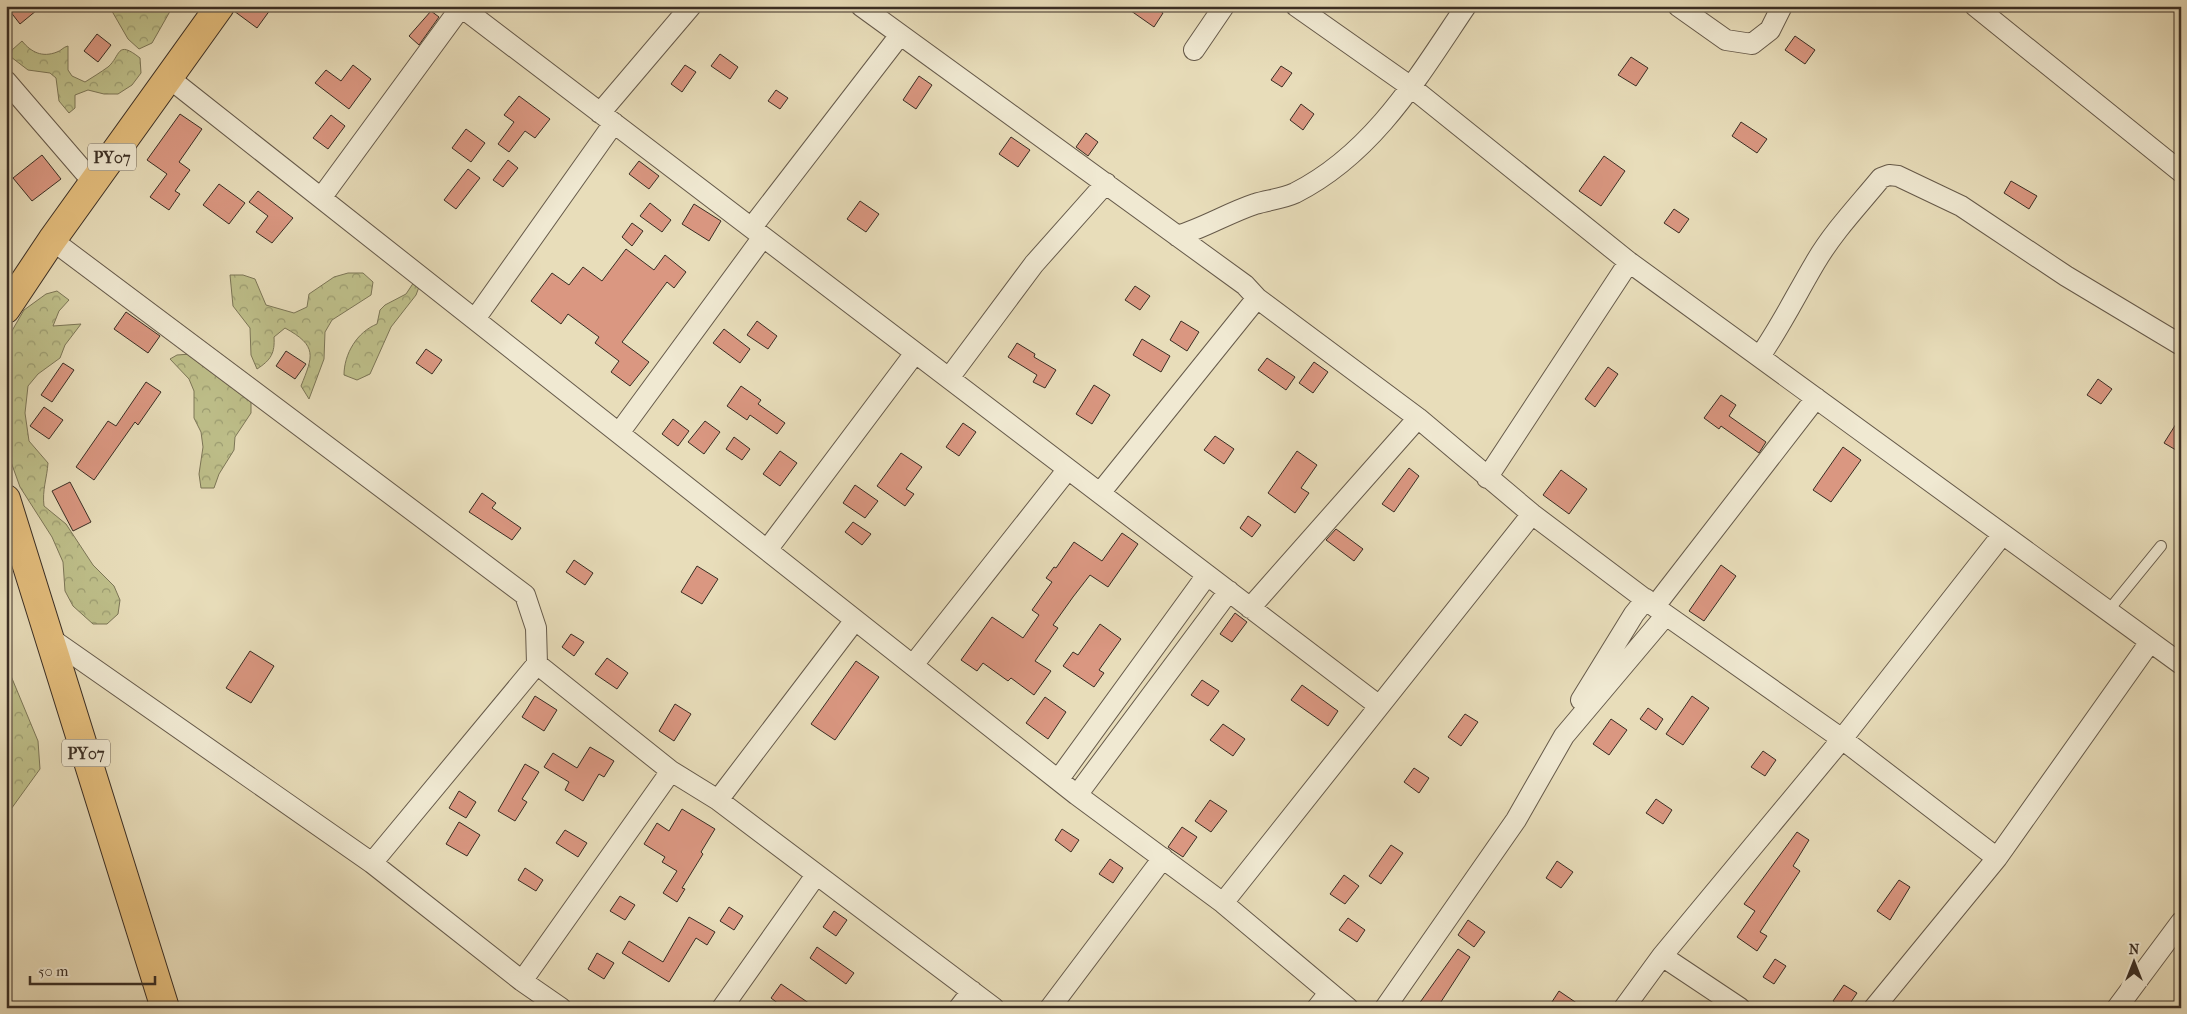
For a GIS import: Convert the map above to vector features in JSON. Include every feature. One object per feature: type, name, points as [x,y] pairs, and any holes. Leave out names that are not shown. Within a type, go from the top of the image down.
[{"type":"highway","name":"PY07","points":[[6,309],[52,240],[220,6]]},
{"type":"highway","name":"PY07","points":[[6,499],[165,1008]]},
{"type":"street","points":[[320,198],[461,6],[1378,705]]},
{"type":"street","points":[[475,320],[607,118],[691,6]]},
{"type":"street","points":[[861,6],[1245,285],[1257,298],[1418,418],[1532,514],[1655,607],[1842,739],[1997,858]]},
{"type":"street","points":[[1194,50],[1224,6]]},
{"type":"street","points":[[1296,6],[1412,86],[1629,262],[2181,664]]},
{"type":"street","points":[[1177,236],[1255,204],[1295,193],[1355,152],[1385,121],[1412,86],[1466,6]]},
{"type":"street","points":[[1678,6],[1726,40],[1752,44],[1770,30],[1782,6]]},
{"type":"street","points":[[1975,6],[2181,172]]},
{"type":"street","points":[[619,433],[757,232],[900,35]]},
{"type":"street","points":[[169,78],[1077,795],[1223,903],[1323,1000],[1348,1008]]},
{"type":"street","points":[[6,81],[93,182]]},
{"type":"street","points":[[1760,356],[1780,328],[1815,264],[1839,227],[1881,178],[1888,175],[1898,176],[1961,206],[2066,276],[2181,345]]},
{"type":"street","points":[[949,378],[1034,264],[1106,184]]},
{"type":"street","points":[[52,240],[525,594],[536,628],[537,664],[372,863]]},
{"type":"street","points":[[1487,478],[1629,262]]},
{"type":"street","points":[[1100,493],[1257,298]]},
{"type":"street","points":[[766,550],[915,353]]},
{"type":"street","points":[[1385,1008],[1516,820],[1564,736],[1568,722],[1634,614],[1655,607],[1816,398]]},
{"type":"street","points":[[1250,608],[1418,418]]},
{"type":"street","points":[[913,665],[1068,469]]},
{"type":"street","points":[[1223,903],[1378,705],[1532,514]]},
{"type":"street","points":[[1624,1008],[1662,956],[1842,739],[2002,535]]},
{"type":"street","points":[[1058,780],[1207,575]]},
{"type":"street","points":[[1077,795],[1228,592]]},
{"type":"street","points":[[718,800],[856,620]]},
{"type":"street","points":[[50,638],[372,863],[522,981],[561,1008]]},
{"type":"street","points":[[1874,1008],[1997,858],[2150,642]]},
{"type":"street","points":[[537,664],[671,771],[718,800],[994,1008]]},
{"type":"street","points":[[522,981],[671,771]]},
{"type":"street","points":[[1050,1008],[1164,858]]},
{"type":"street","points":[[722,1008],[816,875]]},
{"type":"street","points":[[2117,1008],[2181,922]]},
{"type":"street","points":[[1662,956],[1740,1008]]},
{"type":"street","points":[[959,1008],[972,992]]},
{"type":"lane","points":[[2108,611],[2161,546]]},
{"type":"green space","points":[[109,6],[173,6],[152,43],[139,49],[128,39]]},
{"type":"green space","points":[[22,41],[33,51],[42,54],[52,54],[68,46],[68,70],[72,76],[85,82],[108,67],[120,51],[123,50],[132,52],[140,58],[141,73],[132,85],[118,94],[104,94],[88,90],[75,95],[75,108],[69,113],[59,101],[56,78],[50,73],[28,70],[11,57],[12,50]]},
{"type":"green space","points":[[348,273],[363,273],[373,282],[371,295],[332,320],[325,332],[324,359],[309,399],[301,386],[308,367],[310,352],[308,346],[296,334],[285,328],[274,337],[274,347],[271,356],[257,369],[251,355],[250,328],[233,306],[230,275],[243,275],[255,279],[266,305],[294,313],[307,307],[309,294],[334,277]]},
{"type":"green space","points":[[414,282],[419,287],[416,295],[391,327],[370,374],[357,380],[344,375],[346,359],[358,338],[363,332],[377,324],[380,310],[385,305],[406,294]]},
{"type":"green space","points":[[57,291],[69,300],[59,311],[53,326],[81,324],[65,345],[60,358],[38,374],[28,386],[25,413],[29,441],[48,463],[44,489],[44,506],[66,524],[93,565],[114,586],[120,600],[118,614],[107,624],[93,624],[73,606],[65,591],[63,562],[52,537],[20,487],[6,448],[6,341],[24,310],[46,294]]},
{"type":"green space","points":[[191,354],[251,399],[251,413],[235,437],[234,450],[219,474],[214,488],[201,488],[199,474],[203,447],[201,432],[194,418],[194,391],[189,379],[170,359],[177,355]]},
{"type":"green space","points":[[6,664],[38,741],[40,769],[6,816]]},
{"type":"building","points":[[6,6],[42,6],[20,24]]},
{"type":"building","points":[[235,6],[273,6],[257,28],[234,11]]},
{"type":"building","points":[[1124,6],[1153,6],[1163,13],[1154,27]]},
{"type":"building","points":[[431,11],[439,17],[419,45],[409,36]]},
{"type":"building","points":[[97,34],[111,45],[98,62],[84,51]]},
{"type":"building","points":[[1795,36],[1815,50],[1805,64],[1785,50]]},
{"type":"building","points":[[720,54],[738,67],[730,79],[711,66]]},
{"type":"building","points":[[1631,57],[1648,68],[1636,86],[1618,75]]},
{"type":"building","points":[[353,65],[371,79],[349,109],[315,83],[326,70],[341,81]]},
{"type":"building","points":[[685,65],[696,72],[682,92],[671,84]]},
{"type":"building","points":[[1281,66],[1292,73],[1282,87],[1271,80]]},
{"type":"building","points":[[919,76],[932,85],[916,109],[903,100]]},
{"type":"building","points":[[776,90],[788,98],[780,109],[768,101]]},
{"type":"building","points":[[519,96],[550,119],[535,138],[525,131],[509,152],[498,144],[514,122],[504,115]]},
{"type":"building","points":[[1301,104],[1314,114],[1303,130],[1290,120]]},
{"type":"building","points":[[180,114],[202,129],[179,162],[190,170],[175,191],[180,194],[169,210],[150,197],[167,174],[147,160]]},
{"type":"building","points":[[331,115],[345,126],[328,149],[313,138]]},
{"type":"building","points":[[1741,122],[1767,139],[1757,153],[1732,136]]},
{"type":"building","points":[[466,129],[485,143],[471,162],[452,148]]},
{"type":"building","points":[[1086,133],[1098,142],[1088,156],[1076,147]]},
{"type":"building","points":[[1011,137],[1030,150],[1018,167],[999,154]]},
{"type":"building","points":[[42,155],[61,179],[32,201],[13,178]]},
{"type":"building","points":[[1604,156],[1625,171],[1601,206],[1579,191]]},
{"type":"building","points":[[508,160],[518,168],[503,187],[493,180]]},
{"type":"building","points":[[639,161],[659,176],[649,189],[629,174]]},
{"type":"building","points":[[468,169],[480,178],[456,209],[444,200]]},
{"type":"building","points":[[2011,181],[2037,196],[2029,209],[2004,193]]},
{"type":"building","points":[[219,184],[245,203],[229,224],[203,205]]},
{"type":"building","points":[[258,191],[293,218],[272,243],[256,232],[268,216],[249,202]]},
{"type":"building","points":[[860,201],[879,214],[866,232],[847,219]]},
{"type":"building","points":[[650,203],[671,220],[662,232],[640,216]]},
{"type":"building","points":[[694,204],[721,221],[709,241],[682,224]]},
{"type":"building","points":[[1674,209],[1689,219],[1679,233],[1664,223]]},
{"type":"building","points":[[632,223],[643,231],[632,246],[622,237]]},
{"type":"building","points":[[626,249],[654,270],[665,255],[686,272],[674,288],[667,282],[622,342],[649,362],[630,386],[611,372],[619,361],[595,343],[599,337],[568,314],[561,324],[531,301],[552,273],[569,285],[583,267],[602,281]]},
{"type":"building","points":[[1135,286],[1150,296],[1140,310],[1125,300]]},
{"type":"building","points":[[126,312],[160,336],[148,353],[114,329]]},
{"type":"building","points":[[757,321],[777,336],[768,349],[747,335]]},
{"type":"building","points":[[1181,321],[1199,332],[1187,351],[1170,340]]},
{"type":"building","points":[[724,329],[750,349],[740,363],[713,343]]},
{"type":"building","points":[[1142,339],[1170,356],[1161,372],[1133,355]]},
{"type":"building","points":[[1017,343],[1035,354],[1034,357],[1056,370],[1045,388],[1033,382],[1037,375],[1008,357]]},
{"type":"building","points":[[426,349],[442,360],[432,374],[416,363]]},
{"type":"building","points":[[286,351],[306,364],[295,379],[276,366]]},
{"type":"building","points":[[1267,358],[1295,377],[1286,390],[1258,370]]},
{"type":"building","points":[[1314,362],[1328,372],[1313,393],[1299,383]]},
{"type":"building","points":[[63,363],[74,370],[52,402],[41,395]]},
{"type":"building","points":[[1608,367],[1618,374],[1595,407],[1585,399]]},
{"type":"building","points":[[2098,379],[2112,389],[2101,404],[2087,395]]},
{"type":"building","points":[[146,382],[161,392],[138,425],[135,422],[94,480],[76,467],[108,421],[116,426]]},
{"type":"building","points":[[1094,385],[1110,395],[1092,424],[1076,414]]},
{"type":"building","points":[[741,386],[761,400],[758,404],[785,423],[777,434],[750,415],[747,420],[727,406]]},
{"type":"building","points":[[1721,395],[1736,405],[1729,416],[1766,442],[1759,453],[1721,426],[1719,429],[1704,418]]},
{"type":"building","points":[[44,407],[63,420],[49,439],[30,426]]},
{"type":"building","points":[[2181,416],[2181,453],[2164,443]]},
{"type":"building","points":[[673,419],[689,431],[678,446],[662,434]]},
{"type":"building","points":[[705,421],[720,432],[704,454],[688,442]]},
{"type":"building","points":[[963,423],[976,432],[959,456],[946,447]]},
{"type":"building","points":[[1215,436],[1234,449],[1224,464],[1204,450]]},
{"type":"building","points":[[734,437],[750,449],[742,460],[726,449]]},
{"type":"building","points":[[1843,447],[1861,460],[1831,502],[1813,490]]},
{"type":"building","points":[[780,451],[797,463],[780,486],[763,474]]},
{"type":"building","points":[[1297,451],[1317,465],[1301,488],[1309,493],[1295,513],[1268,493]]},
{"type":"building","points":[[901,453],[922,467],[906,489],[914,494],[905,506],[877,486]]},
{"type":"building","points":[[1409,468],[1419,476],[1394,512],[1382,504]]},
{"type":"building","points":[[1561,470],[1587,489],[1569,514],[1543,495]]},
{"type":"building","points":[[70,482],[91,522],[73,531],[52,491]]},
{"type":"building","points":[[855,485],[878,501],[865,518],[843,503]]},
{"type":"building","points":[[482,493],[496,503],[492,508],[521,528],[512,540],[469,512]]},
{"type":"building","points":[[1248,516],[1261,525],[1252,537],[1240,528]]},
{"type":"building","points":[[853,522],[871,534],[862,545],[845,532]]},
{"type":"building","points":[[1336,529],[1363,549],[1354,561],[1326,540]]},
{"type":"building","points":[[1122,533],[1138,544],[1108,587],[1090,575],[1053,625],[1058,628],[1035,661],[1051,671],[1034,695],[1011,678],[1008,681],[983,663],[977,671],[961,660],[992,617],[1023,638],[1039,615],[1032,610],[1052,582],[1046,578],[1054,567],[1056,568],[1074,542],[1102,561]]},
{"type":"building","points":[[574,560],[593,573],[585,585],[566,572]]},
{"type":"building","points":[[1721,565],[1736,576],[1704,621],[1689,611]]},
{"type":"building","points":[[697,566],[718,579],[702,604],[681,592]]},
{"type":"building","points":[[1235,613],[1247,622],[1232,642],[1220,634]]},
{"type":"building","points":[[1100,624],[1121,639],[1099,670],[1104,673],[1094,687],[1063,666],[1073,652],[1078,655]]},
{"type":"building","points":[[571,634],[584,642],[574,656],[562,647]]},
{"type":"building","points":[[250,651],[274,666],[251,703],[226,688]]},
{"type":"building","points":[[607,658],[628,673],[617,689],[595,674]]},
{"type":"building","points":[[856,661],[879,677],[835,740],[811,724]]},
{"type":"building","points":[[1202,680],[1219,691],[1208,706],[1191,695]]},
{"type":"building","points":[[1302,685],[1338,711],[1328,726],[1291,700]]},
{"type":"building","points":[[535,696],[557,710],[544,731],[522,717]]},
{"type":"building","points":[[1692,696],[1709,708],[1683,745],[1666,734]]},
{"type":"building","points":[[1045,697],[1066,712],[1048,739],[1026,723]]},
{"type":"building","points":[[675,704],[691,714],[674,741],[659,731]]},
{"type":"building","points":[[1648,708],[1663,719],[1656,730],[1640,719]]},
{"type":"building","points":[[1465,714],[1478,722],[1461,746],[1448,737]]},
{"type":"building","points":[[1611,719],[1627,730],[1609,755],[1593,744]]},
{"type":"building","points":[[1223,724],[1245,739],[1233,756],[1210,740]]},
{"type":"building","points":[[590,747],[614,761],[604,777],[599,774],[583,801],[565,790],[569,782],[544,767],[553,753],[577,768]]},
{"type":"building","points":[[1763,751],[1776,760],[1765,776],[1751,767]]},
{"type":"building","points":[[525,764],[539,772],[522,799],[527,802],[515,821],[498,811]]},
{"type":"building","points":[[1414,768],[1429,778],[1419,793],[1404,782]]},
{"type":"building","points":[[459,791],[476,802],[466,818],[449,808]]},
{"type":"building","points":[[1656,799],[1672,810],[1663,824],[1646,813]]},
{"type":"building","points":[[1210,800],[1227,811],[1211,832],[1195,821]]},
{"type":"building","points":[[682,809],[715,829],[701,852],[703,854],[682,888],[685,889],[677,902],[663,893],[677,871],[662,862],[665,857],[644,844],[657,823],[669,831]]},
{"type":"building","points":[[459,822],[480,835],[467,856],[446,844]]},
{"type":"building","points":[[1182,827],[1197,837],[1183,857],[1168,847]]},
{"type":"building","points":[[1062,829],[1079,840],[1071,852],[1055,840]]},
{"type":"building","points":[[565,830],[587,843],[578,857],[556,843]]},
{"type":"building","points":[[1797,832],[1809,840],[1793,866],[1800,871],[1760,932],[1767,936],[1757,951],[1737,937],[1755,911],[1744,904]]},
{"type":"building","points":[[1391,845],[1403,853],[1381,884],[1369,876]]},
{"type":"building","points":[[1110,859],[1123,868],[1113,883],[1099,874]]},
{"type":"building","points":[[1557,861],[1573,872],[1561,888],[1546,878]]},
{"type":"building","points":[[525,868],[543,880],[536,891],[518,880]]},
{"type":"building","points":[[1344,875],[1359,886],[1345,904],[1330,894]]},
{"type":"building","points":[[1899,880],[1910,887],[1890,920],[1877,911]]},
{"type":"building","points":[[620,896],[635,905],[625,920],[610,911]]},
{"type":"building","points":[[729,907],[743,916],[734,930],[720,921]]},
{"type":"building","points":[[834,911],[847,920],[836,936],[823,927]]},
{"type":"building","points":[[689,917],[715,932],[707,945],[696,938],[669,982],[622,953],[629,941],[663,962]]},
{"type":"building","points":[[1348,918],[1365,930],[1357,942],[1339,930]]},
{"type":"building","points":[[1468,920],[1485,932],[1474,947],[1458,935]]},
{"type":"building","points":[[817,947],[854,973],[846,984],[810,958]]},
{"type":"building","points":[[1458,949],[1470,957],[1437,1008],[1416,1008]]},
{"type":"building","points":[[597,953],[614,963],[604,979],[588,969]]},
{"type":"building","points":[[1775,959],[1786,966],[1774,984],[1763,977]]},
{"type":"building","points":[[781,984],[816,1008],[784,1008],[771,998]]},
{"type":"building","points":[[1844,985],[1857,993],[1847,1008],[1843,1008],[1833,1001]]},
{"type":"building","points":[[1559,991],[1584,1008],[1548,1008]]}]
